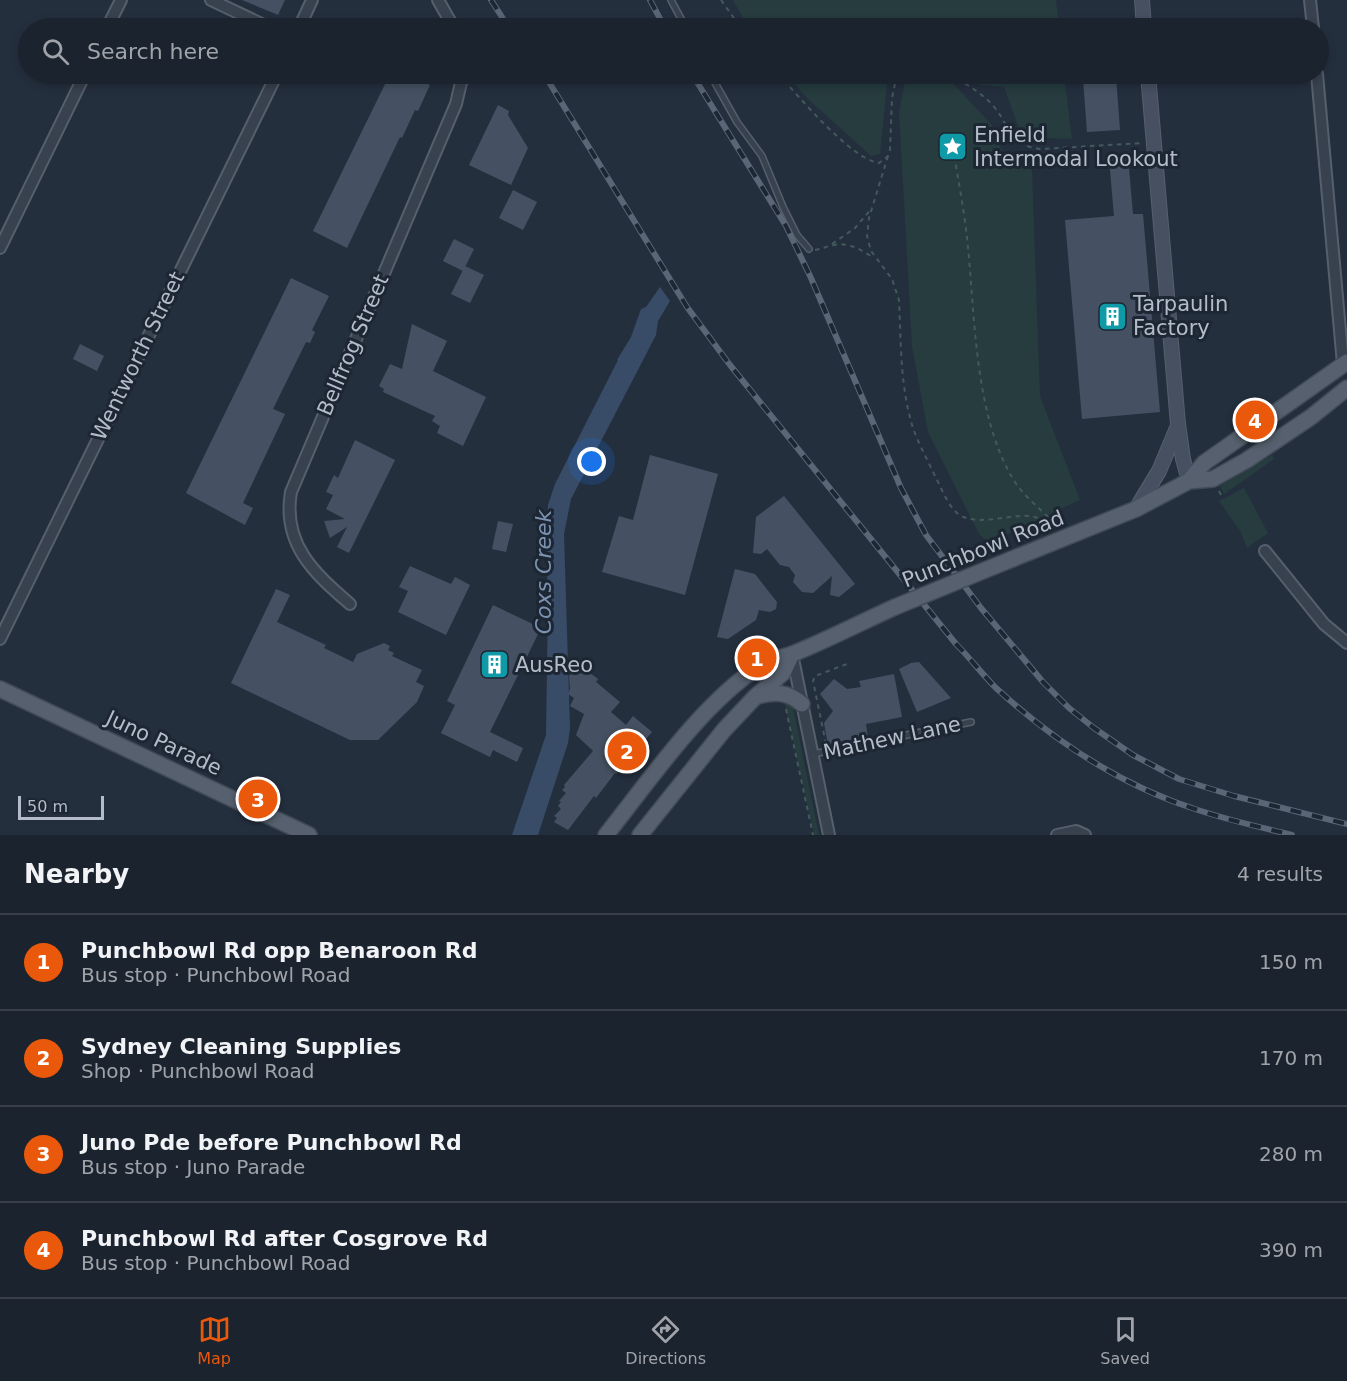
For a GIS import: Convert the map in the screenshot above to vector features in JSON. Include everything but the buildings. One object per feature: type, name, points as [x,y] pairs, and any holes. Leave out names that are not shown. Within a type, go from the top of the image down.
[{"type":"main road","points":[[1142,0],[1143,18]]},
{"type":"main road","points":[[1149,84],[1178,424],[1189,481]]},
{"type":"main road","name":"Punchbowl Road","points":[[606,835],[666,760],[722,696],[760,666],[772,659],[792,654],[895,607],[1136,509],[1189,481],[1204,463],[1345,363]]},
{"type":"main road","name":"Punchbowl Road","points":[[1189,481],[1213,479],[1247,460],[1311,417],[1347,388]]},
{"type":"main road","points":[[1136,509],[1159,471],[1178,424]]},
{"type":"main road","points":[[640,835],[724,730],[756,696],[783,673],[792,654]]},
{"type":"main road","name":"Juno Parade","points":[[0,689],[309,835]]},
{"type":"main road","points":[[756,696],[783,693],[802,704]]},
{"type":"street","points":[[112,18],[121,0]]},
{"type":"street","points":[[210,0],[249,18]]},
{"type":"street","points":[[303,18],[312,0]]},
{"type":"street","points":[[438,0],[448,18]]},
{"type":"street","points":[[1310,0],[1311,18]]},
{"type":"street","points":[[0,248],[80,84]]},
{"type":"street","name":"Wentworth Street","points":[[0,639],[272,84]]},
{"type":"street","name":"Bellfrog Street","points":[[350,604],[323,580],[298,546],[290,523],[291,492],[456,104],[461,84]]},
{"type":"street","points":[[1318,84],[1345,363]]},
{"type":"street","points":[[1265,551],[1324,624],[1347,643]]},
{"type":"street","points":[[792,654],[829,835]]},
{"type":"street","points":[[1057,835],[1076,831],[1085,835]]},
{"type":"lane","points":[[671,0],[681,18]]},
{"type":"lane","points":[[716,84],[737,122],[762,156],[797,235],[809,249]]},
{"type":"lane","name":"Mathew Lane","points":[[813,754],[971,722]]},
{"type":"path","points":[[721,0],[734,18]]},
{"type":"path","points":[[787,84],[830,130],[863,157],[879,163],[888,156]]},
{"type":"path","points":[[876,260],[867,236],[873,206],[888,156],[895,84]]},
{"type":"path","points":[[965,84],[981,95],[995,109],[1017,143],[1028,147],[1041,149],[1154,142]]},
{"type":"path","points":[[953,147],[968,248],[975,326],[992,429],[1001,455],[1014,481],[1054,523],[1057,542]]},
{"type":"path","points":[[830,246],[855,228],[873,206]]},
{"type":"path","points":[[809,249],[818,250],[847,244],[876,260],[892,279],[898,294],[904,383],[913,429],[947,500],[959,514],[975,521],[990,521],[1020,515],[1034,517],[1048,526],[1057,542]]},
{"type":"path","points":[[826,747],[813,681],[815,676],[848,664]]},
{"type":"path","points":[[782,705],[789,717],[813,835]]},
{"type":"green space","points":[[733,0],[1056,0],[1058,18],[743,18]]},
{"type":"green space","points":[[795,84],[887,84],[880,154],[871,156],[808,99]]},
{"type":"green space","points":[[905,84],[954,84],[991,124],[1005,159],[1032,170],[1040,396],[1080,500],[989,543],[979,534],[928,432],[912,346],[899,112]]},
{"type":"green space","points":[[978,84],[1065,84],[1072,139],[1022,137],[1004,87]]},
{"type":"green space","points":[[1272,455],[1274,459],[1224,494],[1220,486]]},
{"type":"green space","points":[[1244,488],[1268,533],[1247,548],[1240,531],[1219,501]]},
{"type":"green space","points":[[784,700],[793,707],[819,835],[814,835]]},
{"type":"water","points":[[660,287],[670,301],[658,321],[656,335],[571,499],[564,534],[570,729],[568,743],[538,835],[512,835],[546,735],[548,505],[555,484],[617,360],[631,337],[641,309],[646,307]]},
{"type":"railway","points":[[491,0],[503,18]]},
{"type":"railway","points":[[650,0],[660,18]]},
{"type":"railway","points":[[550,84],[687,307],[730,365],[956,644],[996,688],[1065,743],[1114,774],[1140,787],[1207,813],[1292,835]]},
{"type":"railway","points":[[698,84],[786,226],[811,278],[901,488],[926,535],[981,608],[1043,682],[1069,708],[1094,728],[1133,755],[1179,779],[1234,796],[1347,824]]},
{"type":"place","name":"Enfield Intermodal Lookout","points":[[953,147]]},
{"type":"place","name":"Tarpaulin Factory","points":[[1112,316]]},
{"type":"place","name":"Punchbowl Rd after Cosgrove Rd","points":[[1255,420]]},
{"type":"place","name":"Punchbowl Rd opp Benaroon Rd","points":[[757,658]]},
{"type":"place","name":"AusReo","points":[[494,665]]},
{"type":"place","name":"Sydney Cleaning Supplies","points":[[627,751]]},
{"type":"place","name":"Juno Pde before Punchbowl Rd","points":[[258,799]]},
{"type":"water label","name":"Coxs Creek","points":[[543,572]]}]
